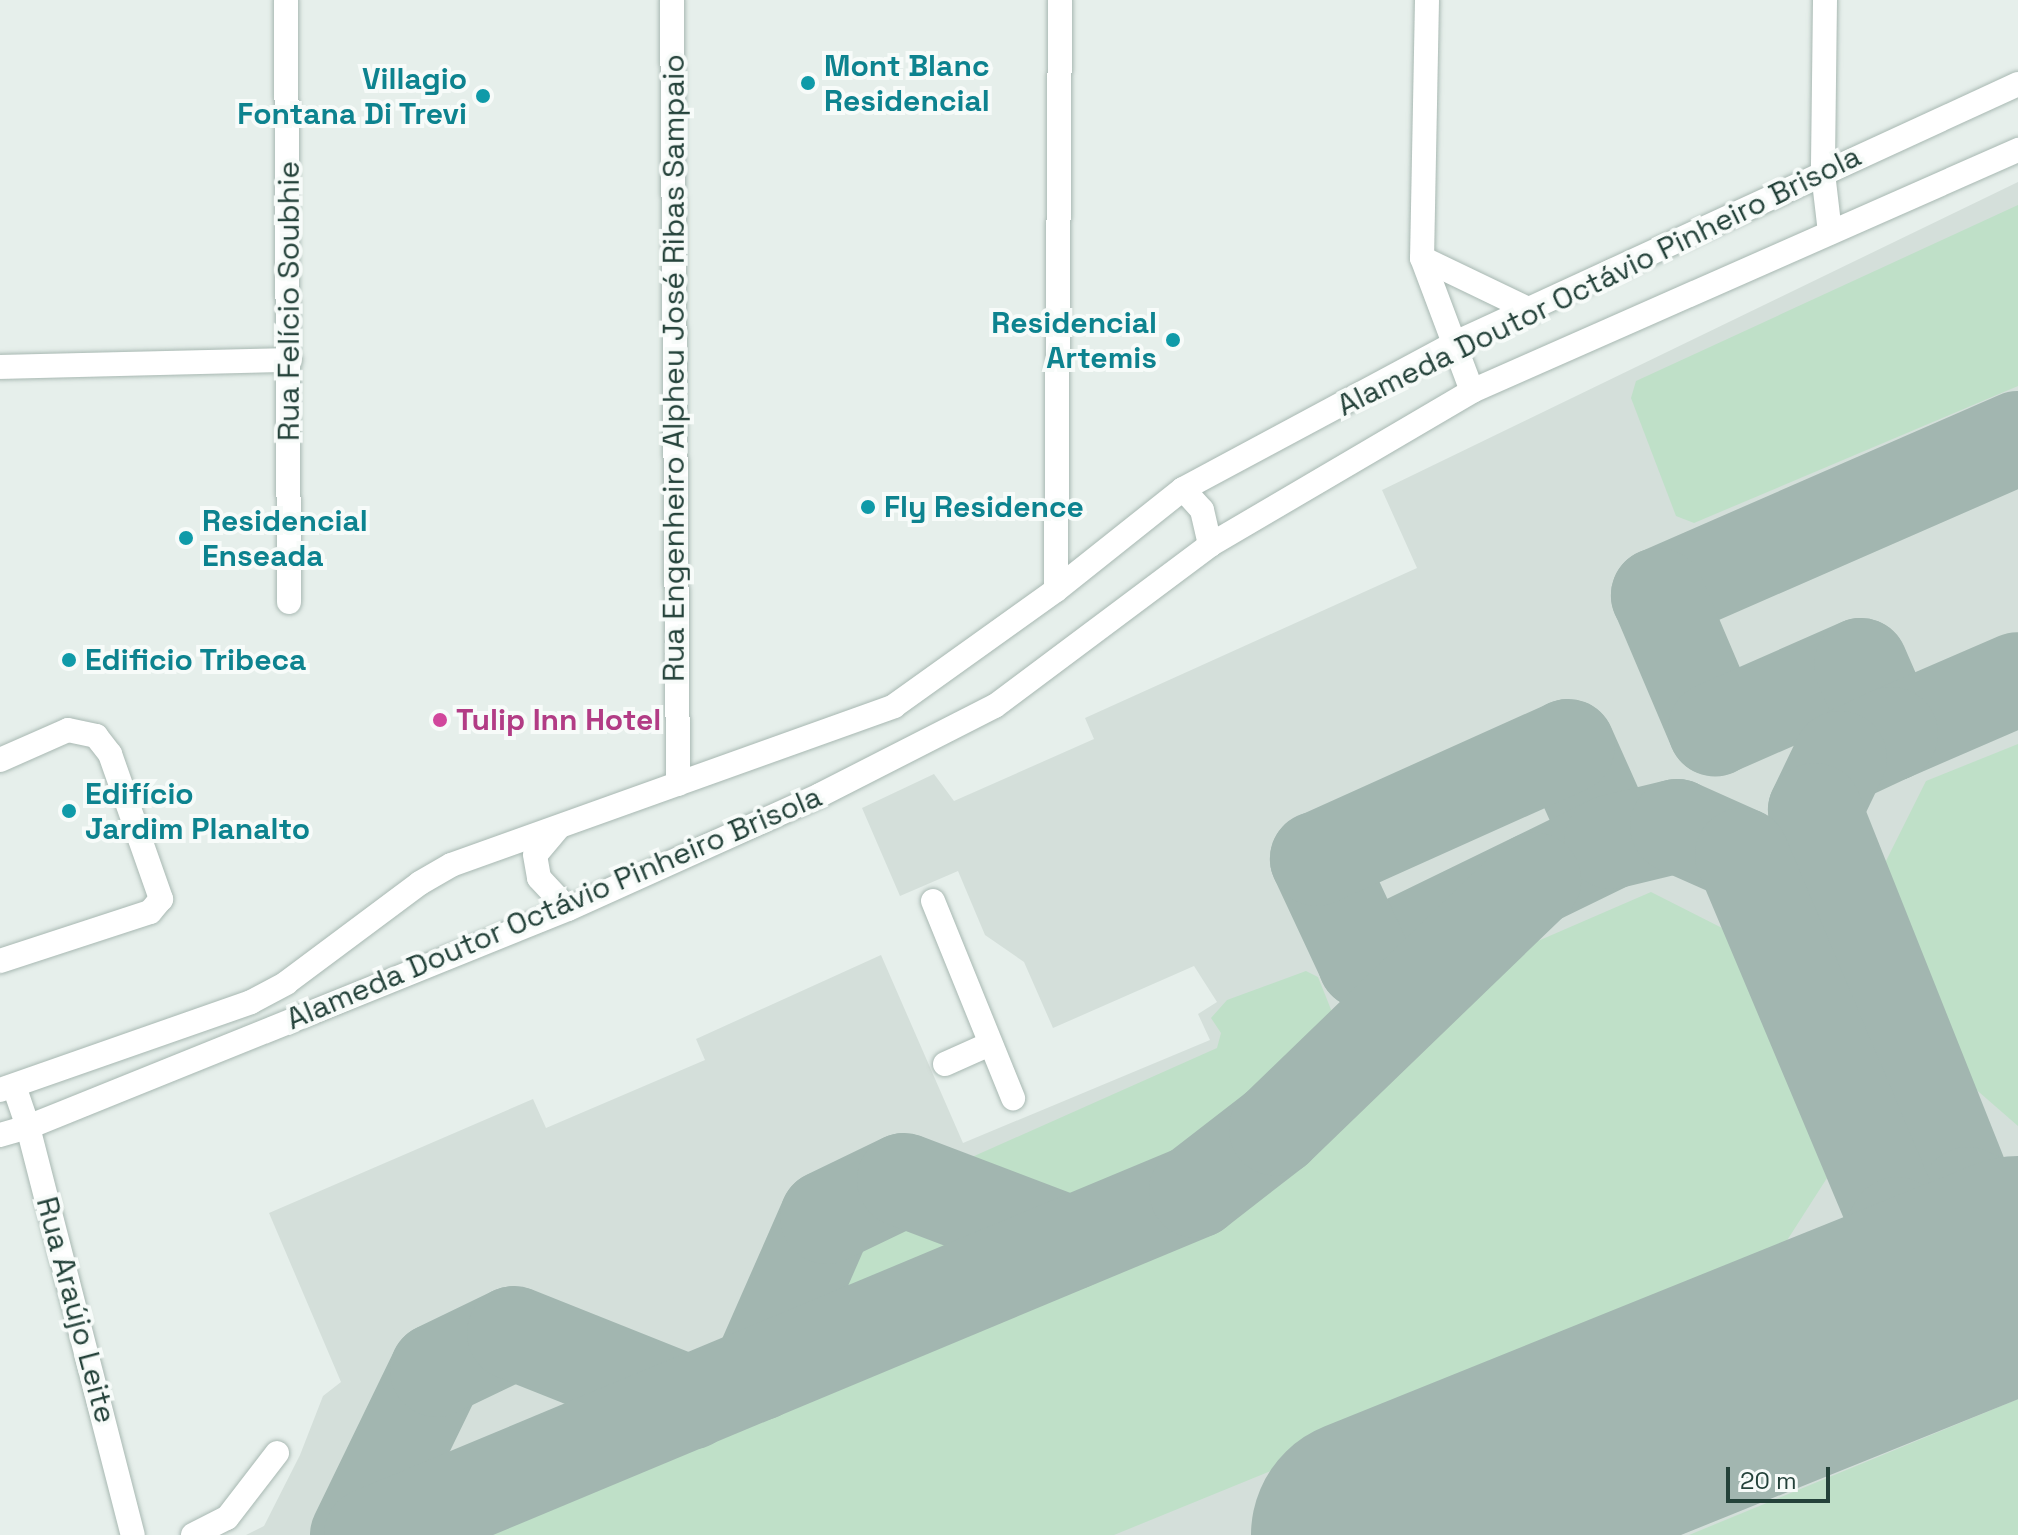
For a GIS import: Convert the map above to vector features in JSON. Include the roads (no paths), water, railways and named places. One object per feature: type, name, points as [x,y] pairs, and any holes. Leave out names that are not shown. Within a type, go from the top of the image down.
[{"type":"street","name":"Rua Felício Soubhie","points":[[286,0],[289,602]]},
{"type":"street","name":"Rua Engenheiro Alpheu José Ribas Sampaio","points":[[672,0],[678,784]]},
{"type":"street","points":[[1056,590],[1060,0]]},
{"type":"street","points":[[1427,0],[1422,258],[1472,391]]},
{"type":"street","points":[[1825,0],[1823,173],[1830,233]]},
{"type":"street","name":"Alameda Doutor Octávio Pinheiro Brisola","points":[[7,1088],[251,1002],[286,983],[441,871],[894,706],[1056,590],[1183,489],[1453,344],[1532,311],[2018,84]]},
{"type":"street","name":"Alameda Doutor Octávio Pinheiro Brisola","points":[[0,1135],[28,1127],[568,909],[820,795],[995,706],[1210,545],[1472,391],[2018,150]]},
{"type":"street","points":[[1422,258],[1532,311]]},
{"type":"street","points":[[0,367],[290,360]]},
{"type":"street","points":[[1183,489],[1202,510],[1210,545]]},
{"type":"street","points":[[0,760],[68,730],[96,736],[110,754],[161,899],[150,912],[0,961]]},
{"type":"street","points":[[559,826],[535,855],[539,878],[568,909]]},
{"type":"street","points":[[933,901],[1013,1098]]},
{"type":"street","points":[[945,1064],[990,1044]]},
{"type":"street","name":"Rua Araújo Leite","points":[[7,1088],[28,1127],[133,1535]]},
{"type":"street","points":[[193,1535],[227,1518],[277,1453]]},
{"type":"place","name":"Mont Blanc Residencial","points":[[808,83]]},
{"type":"place","name":"Villagio Fontana Di Trevi","points":[[483,96]]},
{"type":"place","name":"Residencial Artemis","points":[[1173,340]]},
{"type":"place","name":"Fly Residence","points":[[868,507]]},
{"type":"place","name":"Residencial Enseada","points":[[186,538]]},
{"type":"place","name":"Edificio Tribeca","points":[[69,660]]},
{"type":"place","name":"Tulip Inn Hotel","points":[[440,720]]},
{"type":"place","name":"Edifício Jardim Planalto","points":[[69,811]]}]
